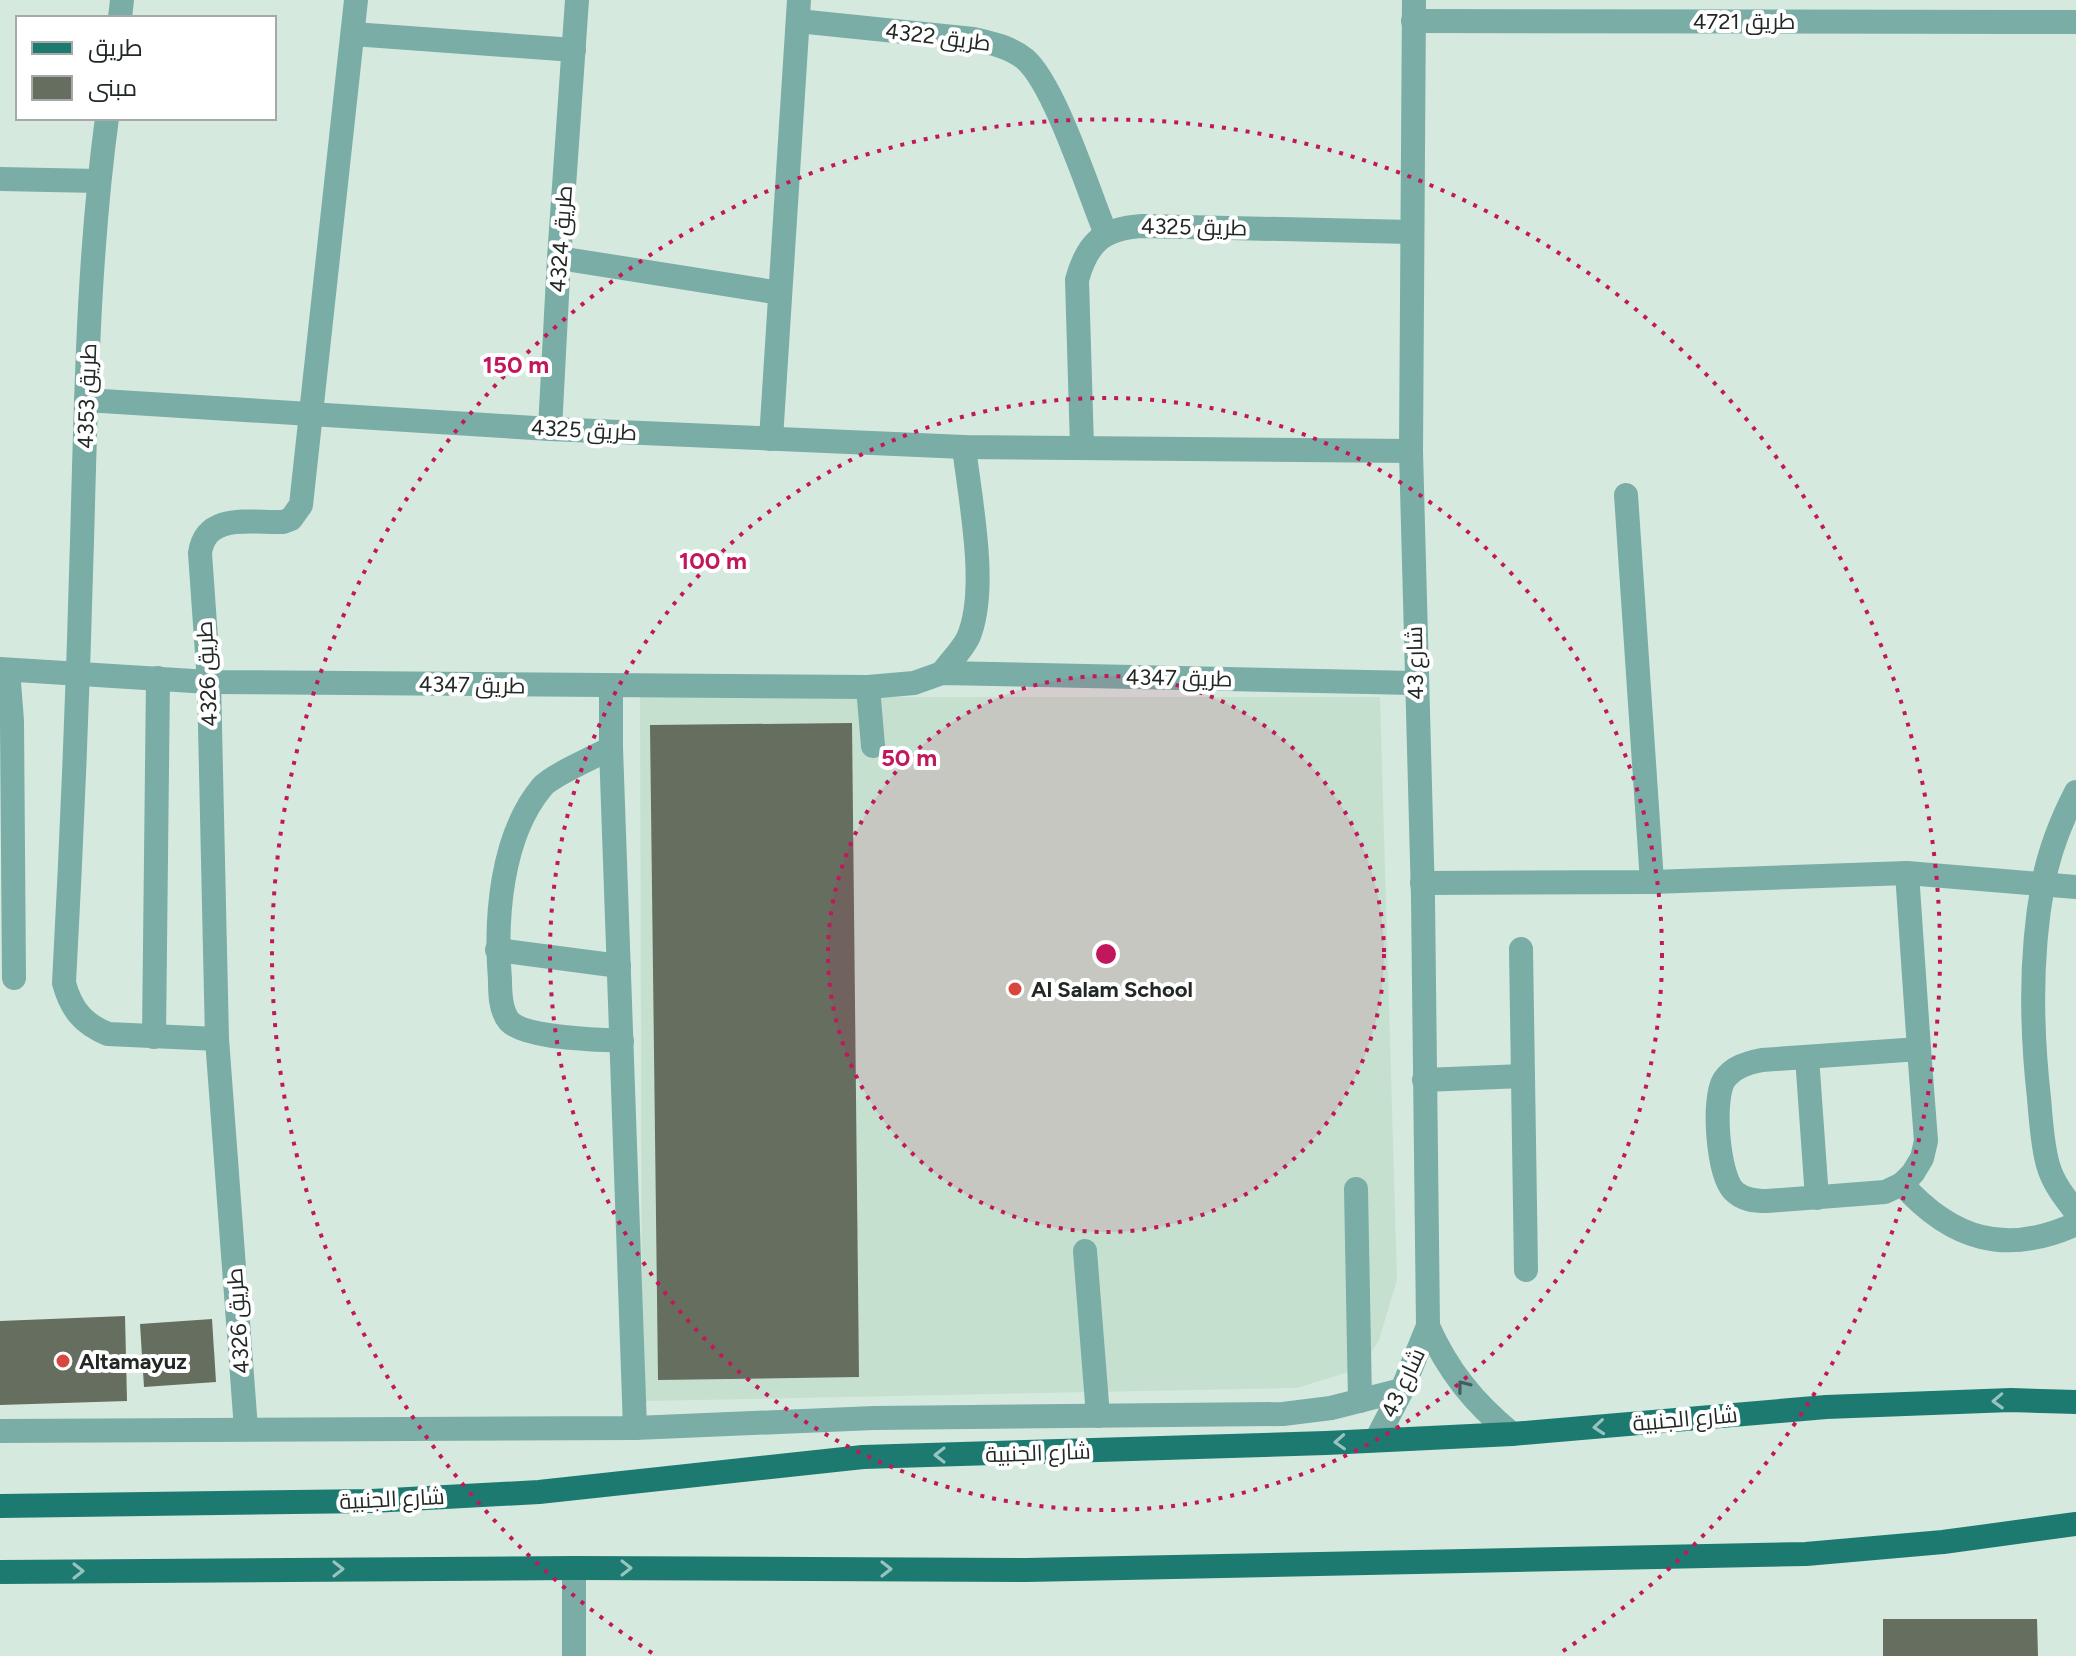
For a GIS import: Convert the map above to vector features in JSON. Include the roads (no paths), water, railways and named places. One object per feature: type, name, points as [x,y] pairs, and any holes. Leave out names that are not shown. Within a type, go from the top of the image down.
[{"type":"main road","name":"شارع الجنبية","points":[[0,1506],[372,1501],[539,1492],[863,1457],[997,1455],[1512,1434],[1840,1407],[2011,1400],[2076,1402]]},
{"type":"main road","points":[[0,1572],[574,1568],[1026,1570],[1806,1554],[1943,1542],[2076,1524]]},
{"type":"street","name":"طريق 4326","points":[[246,1429],[217,1039],[209,682],[200,553],[202,540],[209,530],[220,524],[283,522],[301,505],[356,0]]},
{"type":"street","name":"طريق 4324","points":[[550,429],[577,0]]},
{"type":"street","name":"طريق 4322","points":[[771,439],[799,10],[1001,45],[1025,60],[1043,81],[1106,234]]},
{"type":"street","name":"طريق 4721","points":[[1413,11],[2076,22]]},
{"type":"street","name":"شارع 43","points":[[1376,1440],[1402,1390],[1428,1326],[1422,883],[1411,451],[1413,11]]},
{"type":"street","points":[[353,34],[574,50]]},
{"type":"street","name":"طريق 4353","points":[[107,120],[98,181],[86,400],[64,983],[68,1000],[78,1016],[108,1034],[217,1039]]},
{"type":"street","points":[[0,179],[98,181]]},
{"type":"street","name":"طريق 4325","points":[[1106,234],[1123,227],[1142,226],[1411,232]]},
{"type":"street","points":[[1082,447],[1077,280],[1081,262],[1091,246],[1106,234]]},
{"type":"street","points":[[559,258],[780,293]]},
{"type":"street","name":"طريق 4325","points":[[86,400],[550,429],[964,447],[1411,451]]},
{"type":"street","points":[[942,673],[967,639],[977,605],[977,569],[964,447]]},
{"type":"street","points":[[1626,495],[1652,882]]},
{"type":"street","points":[[4,669],[14,978]]},
{"type":"street","name":"طريق 4347","points":[[4,669],[209,682],[611,686],[868,687],[914,683],[942,673],[1415,683]]},
{"type":"street","points":[[154,1037],[158,678]]},
{"type":"street","points":[[611,686],[635,1428]]},
{"type":"street","points":[[868,687],[873,746]]},
{"type":"street","points":[[611,748],[544,784],[527,808],[509,855],[499,913],[497,950],[501,999],[508,1019],[519,1028],[560,1037],[622,1041]]},
{"type":"street","points":[[2076,792],[2054,845],[2043,883],[2033,969],[2035,1066],[2049,1167],[2063,1196],[2076,1212]]},
{"type":"street","points":[[1907,873],[1926,1141],[1922,1158],[1902,1184],[1885,1192],[1751,1201],[1735,1193],[1725,1179],[1721,1163],[1719,1093],[1734,1069],[1747,1062],[1919,1049]]},
{"type":"street","points":[[1422,883],[1652,882],[1907,873],[2076,887]]},
{"type":"street","points":[[1521,949],[1526,1270]]},
{"type":"street","points":[[497,950],[619,966]]},
{"type":"street","points":[[1807,1057],[1817,1198]]},
{"type":"street","points":[[1424,1080],[1523,1076]]},
{"type":"street","points":[[1902,1184],[1924,1209],[1953,1227],[1985,1238],[2019,1241],[2052,1235],[2076,1224]]},
{"type":"street","points":[[1356,1189],[1360,1401]]},
{"type":"street","points":[[1085,1251],[1098,1416]]},
{"type":"street","name":"شارع 43","points":[[1428,1326],[1443,1358],[1462,1386],[1485,1412],[1512,1434]]},
{"type":"street","points":[[0,1431],[635,1428],[874,1418],[1283,1414],[1360,1401],[1402,1390]]},
{"type":"street","points":[[574,1568],[574,1656]]},
{"type":"place","name":"Al Salam School","points":[[1015,989]]},
{"type":"place","name":"Altamayuz","points":[[63,1361]]}]
